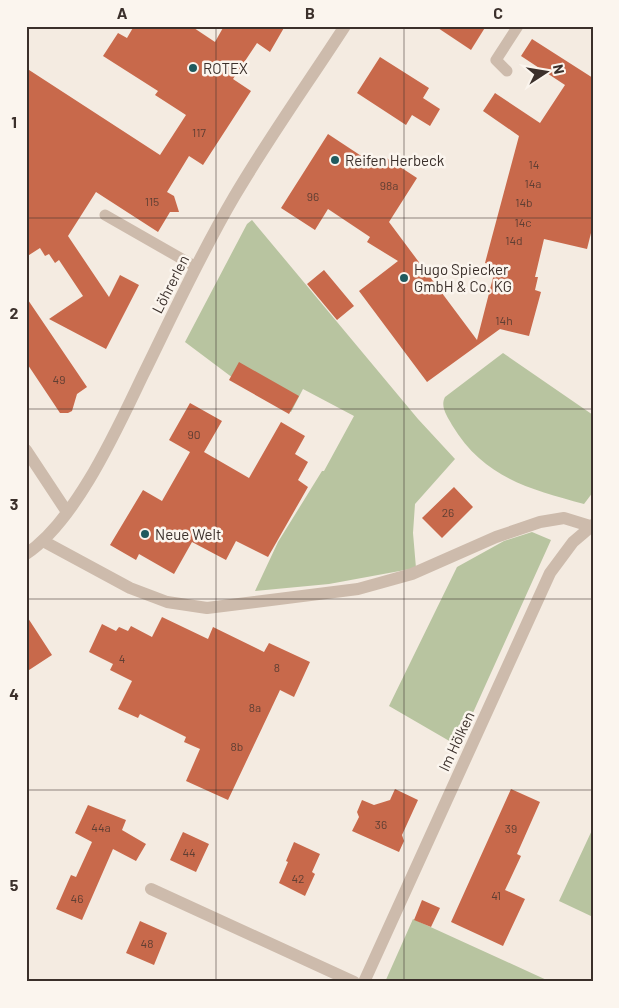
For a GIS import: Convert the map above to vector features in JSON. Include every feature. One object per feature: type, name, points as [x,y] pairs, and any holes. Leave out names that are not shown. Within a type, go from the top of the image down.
[{"type":"street","name":"Löhrerlen","points":[[26,554],[43,541],[67,512],[104,454],[196,267],[234,197],[345,26]]},
{"type":"street","points":[[26,450],[67,512]]},
{"type":"street","points":[[43,541],[130,588],[167,602],[207,608],[358,589],[412,574],[496,537],[540,522],[564,518],[592,526]]},
{"type":"street","name":"Im Hölken","points":[[364,982],[550,573],[573,542],[592,526]]},
{"type":"street","points":[[151,889],[354,982]]},
{"type":"lane","points":[[508,71],[496,60],[518,26]]},
{"type":"lane","points":[[105,215],[196,267]]},
{"type":"green space","points":[[252,220],[418,419],[455,459],[415,504],[413,533],[416,568],[329,584],[255,591],[278,542],[322,471],[324,471],[354,416],[303,389],[291,412],[233,378],[185,342],[247,224]]},
{"type":"green space","points":[[503,353],[593,415],[593,492],[584,504],[545,493],[509,479],[493,469],[478,458],[448,418],[443,404],[445,397]]},
{"type":"green space","points":[[532,532],[551,540],[458,746],[389,706],[457,567],[504,541]]},
{"type":"green space","points":[[593,828],[593,917],[559,901]]},
{"type":"green space","points":[[413,919],[551,982],[385,982]]},
{"type":"building","points":[[134,26],[191,26],[215,42],[224,26],[285,26],[270,52],[257,43],[233,79],[251,91],[203,165],[189,156],[167,192],[174,196],[179,212],[170,212],[158,232],[96,192],[68,236],[109,297],[120,275],[139,285],[106,349],[49,319],[83,296],[59,260],[55,263],[49,254],[45,256],[40,248],[26,257],[26,68],[160,155],[186,115],[155,95],[158,91],[103,56],[118,33],[127,38]]},
{"type":"building","points":[[435,26],[486,26],[471,50]]},
{"type":"building","points":[[532,39],[593,78],[593,225],[587,249],[544,239],[535,277],[538,277],[535,290],[541,292],[529,336],[500,329],[427,382],[359,291],[398,261],[367,242],[370,237],[328,209],[315,230],[281,208],[328,134],[378,167],[385,157],[417,178],[389,222],[477,340],[496,266],[485,263],[519,136],[483,111],[495,93],[540,123],[565,85],[521,56]]},
{"type":"building","points":[[380,57],[429,88],[423,98],[440,109],[430,126],[412,115],[406,125],[357,93]]},
{"type":"building","points":[[324,270],[354,306],[337,320],[307,284]]},
{"type":"building","points":[[26,297],[87,387],[77,394],[72,411],[68,413],[60,413],[26,362]]},
{"type":"building","points":[[239,362],[299,396],[289,414],[229,380]]},
{"type":"building","points":[[190,403],[222,421],[204,452],[249,478],[281,422],[305,436],[295,454],[308,462],[298,480],[308,487],[268,557],[236,541],[226,560],[192,542],[174,574],[139,554],[136,560],[110,545],[143,490],[162,501],[190,452],[169,440]]},
{"type":"building","points":[[454,487],[473,507],[442,538],[422,518]]},
{"type":"building","points":[[26,615],[52,655],[26,672]]},
{"type":"building","points":[[162,617],[208,639],[213,627],[264,652],[269,643],[310,662],[294,697],[280,690],[228,800],[186,781],[200,749],[184,742],[186,737],[140,714],[138,718],[118,709],[132,681],[110,670],[113,664],[89,652],[102,624],[116,631],[119,627],[128,631],[131,626],[152,637]]},
{"type":"building","points":[[395,789],[418,800],[402,835],[404,841],[399,852],[352,831],[359,817],[357,812],[362,800],[374,805],[390,800]]},
{"type":"building","points":[[511,789],[540,802],[517,854],[521,856],[505,890],[525,899],[503,946],[451,922]]},
{"type":"building","points":[[88,805],[126,820],[122,830],[146,844],[136,861],[113,849],[82,920],[56,909],[71,875],[76,877],[92,842],[75,833]]},
{"type":"building","points":[[183,832],[209,844],[196,872],[170,860]]},
{"type":"building","points":[[294,842],[320,854],[312,872],[315,874],[305,896],[279,883]]},
{"type":"building","points":[[422,900],[440,908],[431,927],[414,920]]},
{"type":"building","points":[[140,921],[167,933],[154,965],[126,953]]},
{"type":"place","name":"ROTEX","points":[[193,68]]},
{"type":"place","name":"Reifen Herbeck","points":[[335,160]]},
{"type":"place","name":"Hugo Spiecker GmbH & Co. KG","points":[[404,278]]},
{"type":"place","name":"Neue Welt","points":[[145,534]]}]
